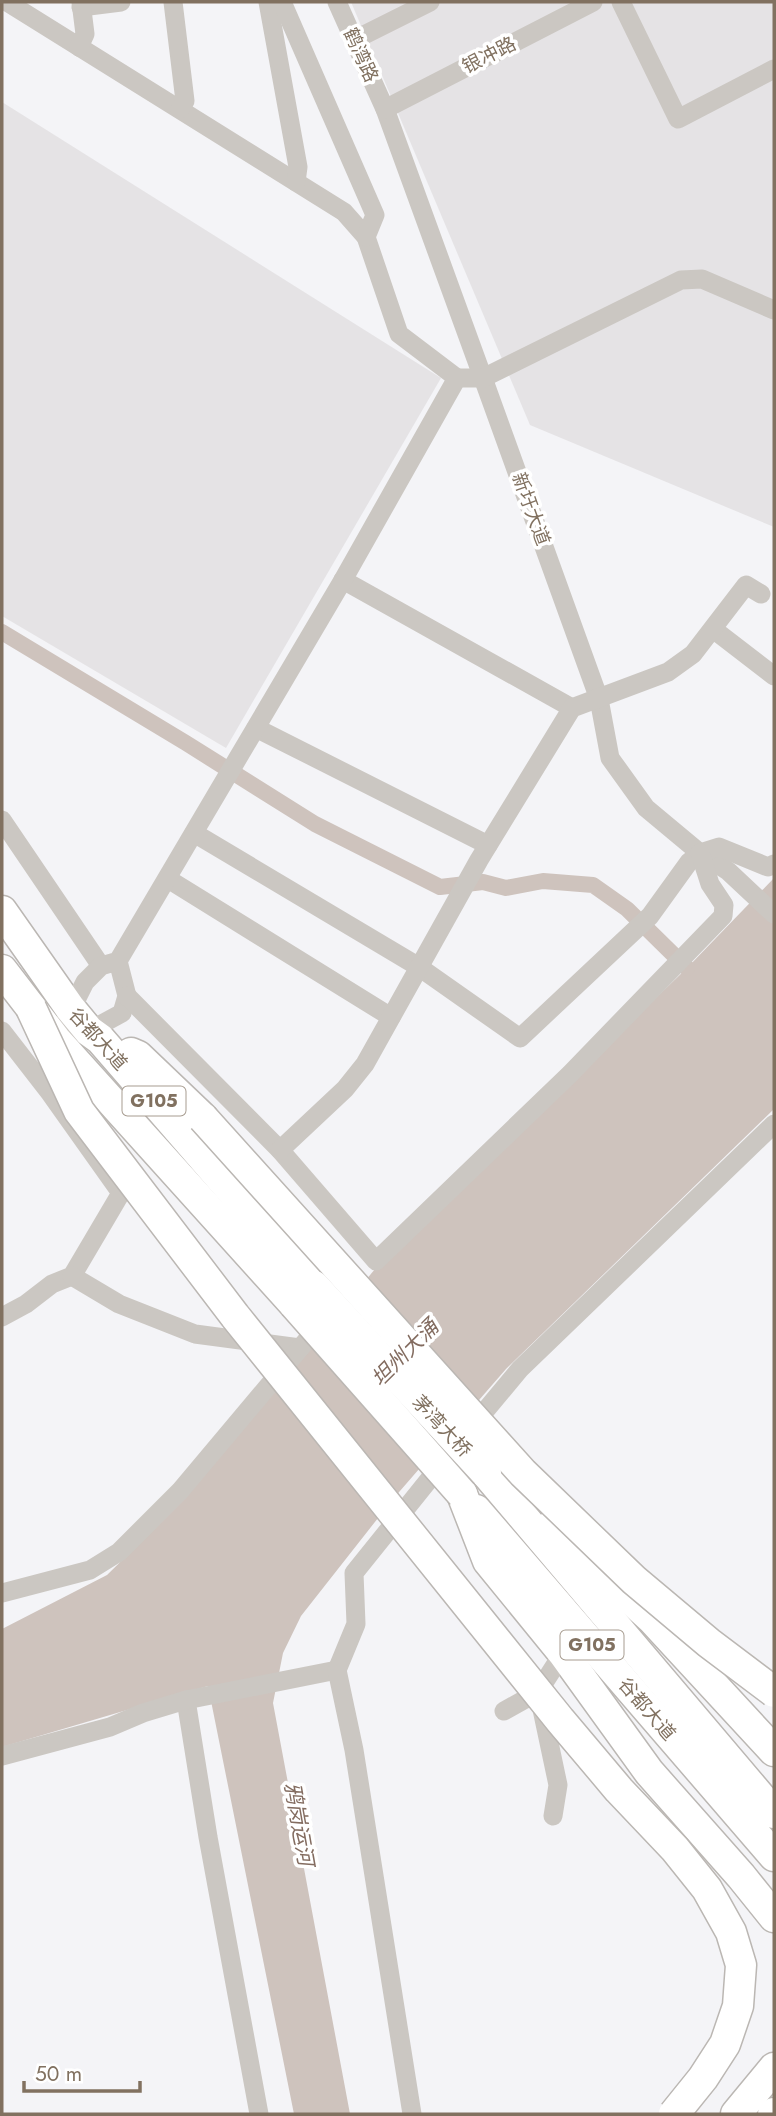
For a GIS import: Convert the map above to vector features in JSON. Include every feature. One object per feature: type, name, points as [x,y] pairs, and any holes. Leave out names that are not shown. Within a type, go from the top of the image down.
[{"type":"highway","name":"谷都大道","points":[[2,911],[86,1026],[304,1295]]},
{"type":"highway","name":"谷都大道","points":[[2,970],[56,1040],[304,1295]]},
{"type":"highway","points":[[32,1008],[79,1111],[226,1305],[542,1698],[707,1889],[731,1932],[741,1965],[738,2006],[725,2044],[703,2078],[674,2114]]},
{"type":"highway","points":[[86,1026],[138,1056],[204,1118],[523,1473],[634,1580],[709,1643],[774,1692]]},
{"type":"highway","name":"茅湾大桥","points":[[304,1295],[486,1473]]},
{"type":"highway","name":"茅湾大桥","points":[[304,1295],[462,1494]]},
{"type":"highway","name":"谷都大道","points":[[486,1473],[731,1785]]},
{"type":"highway","points":[[486,1473],[513,1491],[653,1620],[774,1751]]},
{"type":"highway","name":"谷都大道","points":[[462,1494],[731,1785]]},
{"type":"highway","points":[[462,1494],[488,1561],[563,1653],[649,1772],[774,1917]]},
{"type":"highway","name":"G105","points":[[731,1785],[774,1813]]},
{"type":"highway","name":"G105","points":[[731,1785],[774,1856]]},
{"type":"highway","points":[[741,1876],[774,1904]]},
{"type":"highway","points":[[736,2114],[774,2068]]},
{"type":"street","points":[[7,2],[344,212],[366,237],[399,334],[457,378],[483,378],[681,280],[702,278],[774,310]]},
{"type":"street","points":[[79,47],[85,34],[81,4],[121,2]]},
{"type":"street","points":[[173,2],[185,101],[180,109]]},
{"type":"street","points":[[268,2],[298,167],[296,182]]},
{"type":"street","points":[[282,2],[375,215],[366,237]]},
{"type":"street","name":"鹤湾路","points":[[337,2],[385,109]]},
{"type":"street","points":[[354,40],[430,2]]},
{"type":"street","name":"银冲路","points":[[385,109],[593,2]]},
{"type":"street","points":[[621,2],[678,119],[774,69]]},
{"type":"street","name":"新圩大道","points":[[385,109],[599,699],[610,758],[646,808],[700,853],[728,871],[774,914]]},
{"type":"street","points":[[86,1026],[85,982],[110,964],[167,879],[343,580],[457,378]]},
{"type":"street","points":[[343,580],[572,708]]},
{"type":"street","points":[[280,1150],[345,1089],[365,1064],[488,845],[572,708],[668,672],[693,654],[746,585],[761,594]]},
{"type":"street","points":[[713,629],[774,676]]},
{"type":"street","points":[[256,728],[488,845]]},
{"type":"street","points":[[2,820],[110,964],[127,996],[280,1150],[376,1261]]},
{"type":"street","points":[[194,833],[419,967],[520,1038],[650,916],[690,862],[700,853],[719,846],[768,867],[774,864]]},
{"type":"street","points":[[2,1592],[90,1570],[119,1552],[180,1490],[376,1261],[570,1074],[723,916],[724,905],[710,884],[700,853]]},
{"type":"street","points":[[167,879],[391,1017]]},
{"type":"street","points":[[56,1040],[122,1013],[127,996]]},
{"type":"street","points":[[2,1031],[121,1193],[72,1276],[52,1284],[26,1304],[2,1317]]},
{"type":"street","points":[[412,2114],[354,1751],[337,1670],[356,1624],[354,1573],[520,1369],[774,1124]]},
{"type":"street","points":[[72,1276],[120,1304],[195,1334],[300,1348]]},
{"type":"street","points":[[504,1711],[538,1692],[563,1653]]},
{"type":"street","points":[[2,1756],[110,1727],[143,1713],[193,1699],[337,1670]]},
{"type":"street","points":[[538,1692],[558,1785],[553,1816]]},
{"type":"street","points":[[193,1699],[208,1837],[259,2114]]},
{"type":"shaded area","points":[[351,2],[774,2],[774,527],[530,425]]},
{"type":"shaded area","points":[[2,102],[441,378],[226,748],[2,616]]},
{"type":"water","name":"坦州大涌","points":[[774,878],[774,1109],[506,1369],[393,1499],[301,1616],[283,1653],[273,1703],[350,2114],[294,2114],[208,1686],[2,1747],[2,1629],[107,1575],[152,1531],[250,1421],[375,1269],[687,968]]},
{"type":"waterway","points":[[2,632],[315,824],[440,887],[483,882],[506,888],[543,881],[593,885],[627,909],[687,968]]},
{"type":"water label","name":"鸦岗运河","points":[[299,1824]]}]
